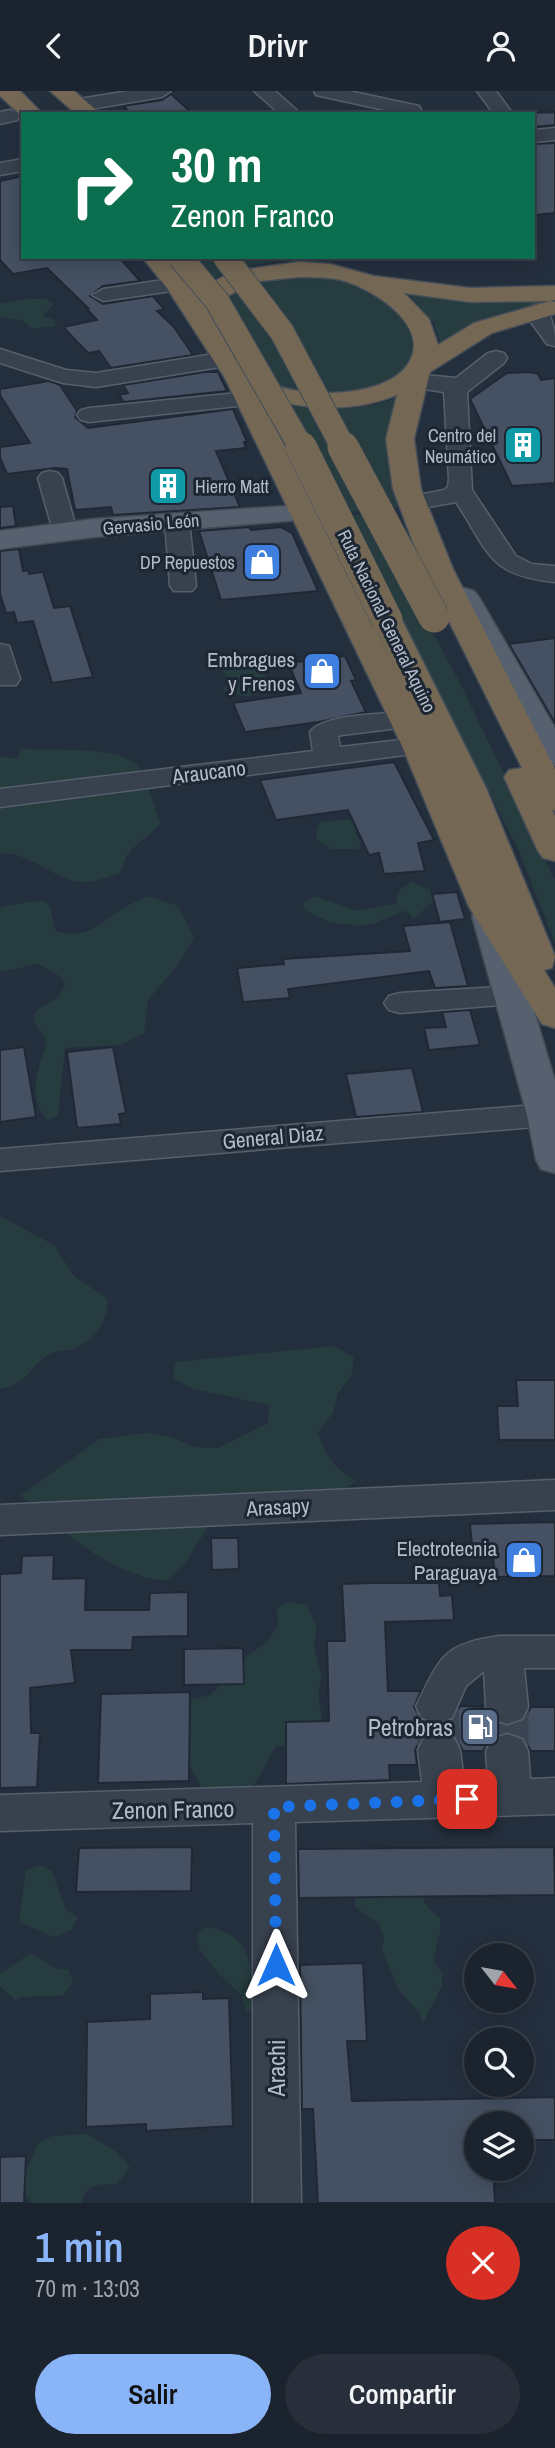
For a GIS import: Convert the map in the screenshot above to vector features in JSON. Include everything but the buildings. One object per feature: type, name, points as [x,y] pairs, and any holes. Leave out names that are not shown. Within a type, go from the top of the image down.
[{"type":"highway","points":[[8,91],[13,117]]},
{"type":"highway","points":[[40,91],[79,111]]},
{"type":"highway","points":[[61,91],[79,111]]},
{"type":"highway","points":[[156,259],[201,319],[237,379],[263,391],[301,399],[327,401],[371,396],[416,375],[483,328],[545,309]]},
{"type":"highway","name":"Ruta Nacional General Aquino","points":[[182,259],[217,301],[286,416],[470,788],[514,894],[555,1006]]},
{"type":"highway","name":"Ruta Nacional General Aquino","points":[[227,259],[256,294],[282,332],[525,787],[555,851]]},
{"type":"highway","points":[[303,259],[350,275],[395,297],[415,317],[426,336],[427,349],[416,375],[401,439],[402,464],[415,509],[438,569],[555,801]]},
{"type":"highway","points":[[201,319],[201,308],[206,298],[237,278],[287,270],[350,275],[443,293],[555,293]]},
{"type":"highway","name":"Ruta Nacional General Aquino","points":[[237,379],[412,733],[486,907],[555,1016]]},
{"type":"main road","points":[[415,509],[555,756]]},
{"type":"main road","name":"Gervasio León","points":[[0,540],[65,531],[302,513]]},
{"type":"main road","points":[[486,907],[514,996],[546,1115],[555,1160]]},
{"type":"street","points":[[79,111],[162,91]]},
{"type":"street","points":[[263,91],[289,112]]},
{"type":"street","points":[[323,91],[412,110]]},
{"type":"street","points":[[486,91],[502,112]]},
{"type":"street","points":[[535,136],[555,134]]},
{"type":"street","points":[[0,169],[21,165]]},
{"type":"street","points":[[0,177],[21,174]]},
{"type":"street","points":[[103,295],[177,284]]},
{"type":"street","points":[[545,309],[555,339]]},
{"type":"street","points":[[1,346],[63,376],[96,380],[237,379]]},
{"type":"street","points":[[455,390],[496,358]]},
{"type":"street","points":[[416,375],[448,383],[455,390],[460,490],[507,561],[526,571],[555,574]]},
{"type":"street","points":[[89,415],[237,379]]},
{"type":"street","points":[[50,478],[65,531]]},
{"type":"street","points":[[415,509],[460,490]]},
{"type":"street","points":[[177,521],[183,586]]},
{"type":"street","points":[[0,652],[7,679]]},
{"type":"street","name":"Araucano","points":[[0,797],[328,757],[412,733]]},
{"type":"street","points":[[400,1003],[514,996]]},
{"type":"street","name":"General Diaz","points":[[0,1160],[546,1115]]},
{"type":"street","name":"Arasapy","points":[[0,1520],[555,1495]]},
{"type":"street","points":[[437,1706],[451,1674],[469,1658],[503,1652],[555,1652]]},
{"type":"street","points":[[503,1652],[507,1707]]},
{"type":"street","points":[[439,1751],[445,1800]]},
{"type":"street","points":[[507,1751],[510,1798]]},
{"type":"street","name":"Zenon Franco","points":[[0,1813],[274,1807],[555,1796]]},
{"type":"street","name":"Arachi","points":[[274,1807],[278,2203]]},
{"type":"green space","points":[[169,259],[282,260],[244,267],[211,279]]},
{"type":"green space","points":[[307,274],[339,279],[361,287],[399,316],[409,328],[414,341],[414,354],[407,368],[378,387],[359,391],[317,392],[263,383],[222,292],[254,278]]},
{"type":"green space","points":[[407,293],[555,299],[555,302],[494,316],[441,344],[434,323]]},
{"type":"green space","points":[[45,299],[54,304],[43,316],[55,320],[54,326],[33,329],[22,320],[0,317],[0,304]]},
{"type":"green space","points":[[403,394],[401,507],[320,515],[263,404],[354,408],[389,401]]},
{"type":"green space","points":[[368,514],[460,683],[555,880],[555,943],[519,851],[348,516]]},
{"type":"green space","points":[[250,664],[265,673],[268,684],[264,690],[247,696],[223,690],[228,681],[223,671],[230,665]]},
{"type":"green space","points":[[20,748],[102,752],[130,760],[139,768],[160,824],[131,850],[120,873],[77,882],[23,858],[0,853],[0,756],[18,759]]},
{"type":"green space","points":[[363,818],[355,832],[361,843],[358,849],[331,849],[316,839],[317,827],[321,822]]},
{"type":"green space","points":[[412,882],[429,889],[434,896],[432,902],[414,919],[407,911],[370,924],[343,924],[315,916],[302,905],[314,896],[357,911],[396,904],[399,890]]},
{"type":"green space","points":[[148,896],[178,906],[194,938],[176,967],[148,1000],[144,1033],[120,1045],[65,1048],[58,1116],[48,1120],[41,1111],[35,1092],[47,1041],[33,1020],[35,1012],[59,996],[65,984],[61,977],[38,964],[0,972],[0,909],[3,906],[43,900],[49,905],[56,931],[76,933],[92,929],[125,907]]},
{"type":"green space","points":[[0,1216],[54,1245],[74,1276],[108,1299],[103,1323],[88,1341],[73,1349],[50,1353],[22,1380],[0,1389]]},
{"type":"green space","points":[[335,1346],[354,1358],[351,1377],[338,1393],[333,1413],[318,1432],[332,1461],[356,1481],[336,1495],[210,1524],[184,1565],[166,1581],[125,1570],[106,1560],[71,1537],[21,1495],[99,1439],[147,1433],[172,1437],[194,1447],[218,1448],[268,1423],[269,1405],[194,1389],[173,1379],[175,1362]]},
{"type":"green space","points":[[288,1601],[307,1605],[317,1628],[314,1645],[321,1676],[318,1695],[322,1720],[320,1726],[287,1745],[276,1746],[253,1787],[204,1791],[191,1769],[178,1717],[191,1711],[191,1699],[211,1695],[242,1660],[267,1642],[278,1625],[277,1609]]},
{"type":"green space","points":[[40,1865],[52,1871],[66,1910],[78,1917],[71,1930],[54,1937],[19,1922],[26,1870]]},
{"type":"green space","points":[[355,1892],[421,1896],[429,1909],[440,1918],[440,1932],[433,1961],[442,1972],[442,1986],[423,2023],[420,2014],[399,1990],[382,1951],[384,1938],[379,1924],[355,1907]]},
{"type":"green space","points":[[209,1927],[224,1931],[234,1938],[248,1957],[253,1981],[254,2008],[246,2012],[241,1995],[219,1974],[200,1950],[197,1936],[202,1929]]},
{"type":"green space","points":[[31,1953],[54,1968],[69,1970],[73,1983],[63,1995],[15,2000],[0,1986],[0,1974]]},
{"type":"green space","points":[[86,2134],[114,2150],[130,2167],[117,2184],[90,2188],[81,2203],[31,2203],[21,2188],[22,2172],[28,2166],[38,2143],[52,2136]]},
{"type":"tunnel","points":[[437,1706],[439,1750]]},
{"type":"tunnel","points":[[507,1707],[507,1751]]},
{"type":"place","name":"Centro del Neumático","points":[[523,445]]},
{"type":"place","name":"Hierro Matt","points":[[168,486]]},
{"type":"place","name":"DP Repuestos","points":[[262,562]]},
{"type":"place","name":"Embragues y Frenos","points":[[322,671]]},
{"type":"place","name":"Electrotecnia Paraguaya","points":[[524,1560]]},
{"type":"place","name":"Petrobras","points":[[480,1727]]},
{"type":"route","points":[[276,1965],[274,1807],[467,1799]]}]
